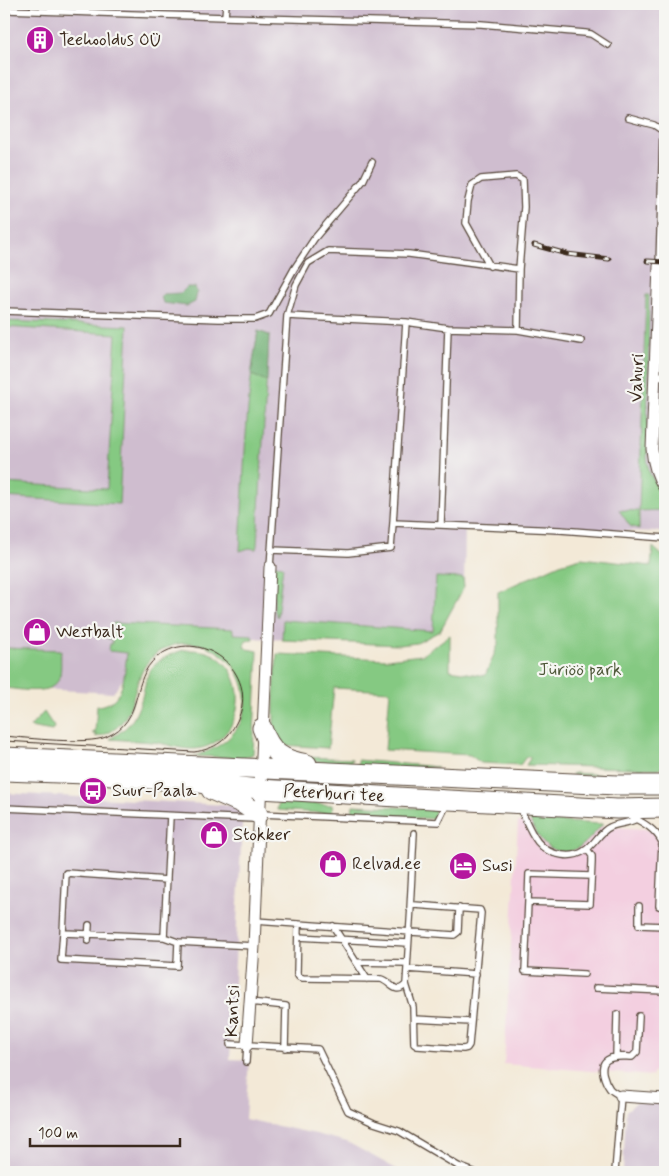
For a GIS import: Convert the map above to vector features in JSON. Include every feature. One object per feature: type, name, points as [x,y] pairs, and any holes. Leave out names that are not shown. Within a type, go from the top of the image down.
[{"type":"highway","points":[[262,728],[271,747],[289,761],[355,773]]},
{"type":"highway","name":"Peterburi tee","points":[[4,757],[618,785],[665,784]]},
{"type":"highway","name":"Peterburi tee","points":[[4,771],[86,774],[260,789],[518,804],[617,809],[665,808]]},
{"type":"highway","points":[[188,782],[243,804],[258,816]]},
{"type":"street","name":"Vahuri","points":[[658,266],[652,449],[653,461],[665,489]]},
{"type":"street","name":"Kantsi","points":[[247,1045],[254,946],[270,567]]},
{"type":"street","points":[[621,1096],[665,1099]]},
{"type":"lane","points":[[225,17],[226,4]]},
{"type":"lane","points":[[7,10],[481,24],[584,32],[591,34],[608,45]]},
{"type":"lane","points":[[628,118],[654,125],[663,131],[664,160],[658,266]]},
{"type":"lane","points":[[4,311],[219,319],[255,319],[269,314],[294,269],[314,239],[363,181],[372,162]]},
{"type":"lane","points":[[490,266],[466,223],[472,185],[481,179],[516,176],[523,180],[524,207],[519,269],[518,330]]},
{"type":"lane","points":[[270,567],[287,316],[296,285],[308,263],[328,251],[409,254],[519,269]]},
{"type":"lane","points":[[287,316],[406,322],[448,328],[518,330],[581,341]]},
{"type":"lane","points":[[271,550],[348,553],[391,548],[406,322]]},
{"type":"lane","points":[[441,525],[448,328]]},
{"type":"lane","points":[[654,383],[665,372]]},
{"type":"lane","points":[[393,523],[560,530],[665,538]]},
{"type":"lane","points":[[4,808],[170,816],[258,816],[438,822],[449,800]]},
{"type":"lane","points":[[518,804],[534,839],[546,850],[567,856],[587,849],[609,827],[626,824],[636,819]]},
{"type":"lane","points":[[617,809],[648,825],[662,836],[659,906],[665,907]]},
{"type":"lane","points":[[164,937],[170,816]]},
{"type":"lane","points":[[410,909],[414,905],[477,908],[481,912],[469,1045],[467,1048],[417,1046],[414,1044],[413,1002],[406,984],[414,833]]},
{"type":"lane","points":[[528,902],[590,904],[592,856],[587,849]]},
{"type":"lane","points":[[167,880],[117,880],[66,873],[61,960],[177,966],[178,942]]},
{"type":"lane","points":[[584,974],[525,971],[529,874],[591,876]]},
{"type":"lane","points":[[639,906],[639,924],[665,926]]},
{"type":"lane","points":[[254,921],[456,934],[458,932],[459,908]]},
{"type":"lane","points":[[298,924],[297,974],[299,977],[385,980],[395,989],[402,988],[406,984]]},
{"type":"lane","points":[[88,925],[88,941]]},
{"type":"lane","points":[[333,926],[367,979]]},
{"type":"lane","points":[[63,932],[164,937],[178,942],[254,946]]},
{"type":"lane","points":[[298,937],[408,943]]},
{"type":"lane","points":[[356,962],[476,974]]},
{"type":"lane","points":[[596,988],[665,991]]},
{"type":"lane","points":[[250,1002],[286,1006],[285,1048]]},
{"type":"lane","points":[[616,1057],[617,1014]]},
{"type":"lane","points":[[615,1172],[621,1096],[611,1090],[602,1066],[606,1060],[616,1057],[632,1057],[637,1052],[639,1016]]},
{"type":"lane","points":[[414,1019],[471,1022]]},
{"type":"lane","points":[[230,1044],[247,1045],[246,1062]]},
{"type":"lane","name":"Kantsi","points":[[247,1045],[318,1049],[348,1111],[374,1123],[399,1131],[458,1166],[474,1172]]},
{"type":"shaded area","points":[[4,4],[665,4],[665,532],[465,527],[464,587],[440,631],[417,643],[399,645],[147,633],[146,648],[113,693],[4,687]]},
{"type":"shaded area","points":[[4,793],[243,806],[230,1059],[249,1060],[245,1119],[347,1142],[402,1172],[4,1172]]},
{"type":"shaded area","points":[[518,822],[665,830],[665,1072],[654,1071],[652,1076],[504,1064]]},
{"type":"shaded area","points":[[637,1102],[665,1104],[665,1172],[623,1172],[626,1111]]},
{"type":"green space","points":[[187,287],[195,287],[197,293],[195,302],[187,306],[163,303],[161,296],[164,294],[181,293]]},
{"type":"green space","points":[[646,295],[649,295],[647,457],[649,472],[665,500],[665,510],[639,511]]},
{"type":"green space","points":[[4,321],[128,326],[119,504],[4,497],[4,483],[107,489],[116,334],[4,327]]},
{"type":"green space","points":[[258,331],[269,335],[257,545],[256,549],[249,548],[240,551],[250,385]]},
{"type":"green space","points":[[258,331],[269,335],[267,381],[251,375]]},
{"type":"green space","points":[[619,510],[639,511],[639,529],[630,526]]},
{"type":"green space","name":"Jüriöö park","points":[[653,547],[665,558],[665,769],[526,765],[531,757],[526,757],[520,765],[481,763],[470,755],[385,750],[390,691],[334,688],[328,748],[282,745],[274,734],[277,654],[387,659],[422,655],[450,635],[450,670],[485,676],[498,645],[498,592],[560,564],[581,558],[651,566]]},
{"type":"green space","points":[[274,565],[283,566],[277,617],[274,611]]},
{"type":"green space","points":[[436,577],[463,578],[464,587],[440,631],[417,643],[399,645],[282,640],[283,620],[433,631]]},
{"type":"green space","points":[[113,623],[233,629],[233,634],[252,635],[253,639],[246,640],[244,646],[247,649],[258,651],[253,754],[244,758],[194,756],[215,748],[232,735],[238,727],[245,707],[245,695],[241,680],[234,668],[225,657],[213,649],[200,644],[186,643],[171,646],[157,653],[147,663],[141,674],[128,712],[121,723],[111,731],[96,737],[96,734],[93,734],[93,732],[95,732],[97,706],[113,700],[118,694],[124,679],[127,653],[109,651],[112,639],[108,639],[108,634],[113,631]]},
{"type":"green space","points":[[4,648],[61,650],[60,675],[56,684],[43,690],[4,688]]},
{"type":"green space","points":[[184,650],[211,653],[225,664],[233,675],[237,688],[238,702],[229,728],[220,738],[208,746],[194,749],[152,742],[110,739],[125,728],[133,719],[139,707],[151,669],[168,656]]},
{"type":"green space","points":[[44,712],[54,727],[52,731],[30,727]]},
{"type":"green space","points":[[302,757],[352,759],[351,765],[296,759]]},
{"type":"green space","points":[[358,760],[438,767],[411,769],[358,766]]},
{"type":"green space","points":[[573,773],[608,775],[662,773],[665,774],[665,778],[572,775]]},
{"type":"green space","points":[[279,801],[332,805],[333,814],[277,810]]},
{"type":"green space","points":[[353,805],[435,809],[435,819],[352,814]]},
{"type":"green space","points":[[530,820],[603,824],[584,844],[572,851],[564,852],[556,851],[543,842]]},
{"type":"tram line","points":[[4,736],[71,741],[85,741],[106,737],[119,730],[127,721],[148,666],[157,657],[174,648],[191,646],[207,650],[222,658],[234,671],[241,686],[242,703],[233,728],[220,743],[202,751],[4,741]]},
{"type":"railway","points":[[534,245],[567,254],[609,259]]},
{"type":"railway","points":[[647,261],[665,262]]},
{"type":"place","name":"Teehooldus OÜ","points":[[40,40]]},
{"type":"place","name":"Westbalt","points":[[37,632]]},
{"type":"place","name":"Suur-Paala","points":[[93,791]]},
{"type":"place","name":"Stokker","points":[[214,835]]},
{"type":"place","name":"Relvad.ee","points":[[333,864]]},
{"type":"place","name":"Susi","points":[[463,866]]}]
